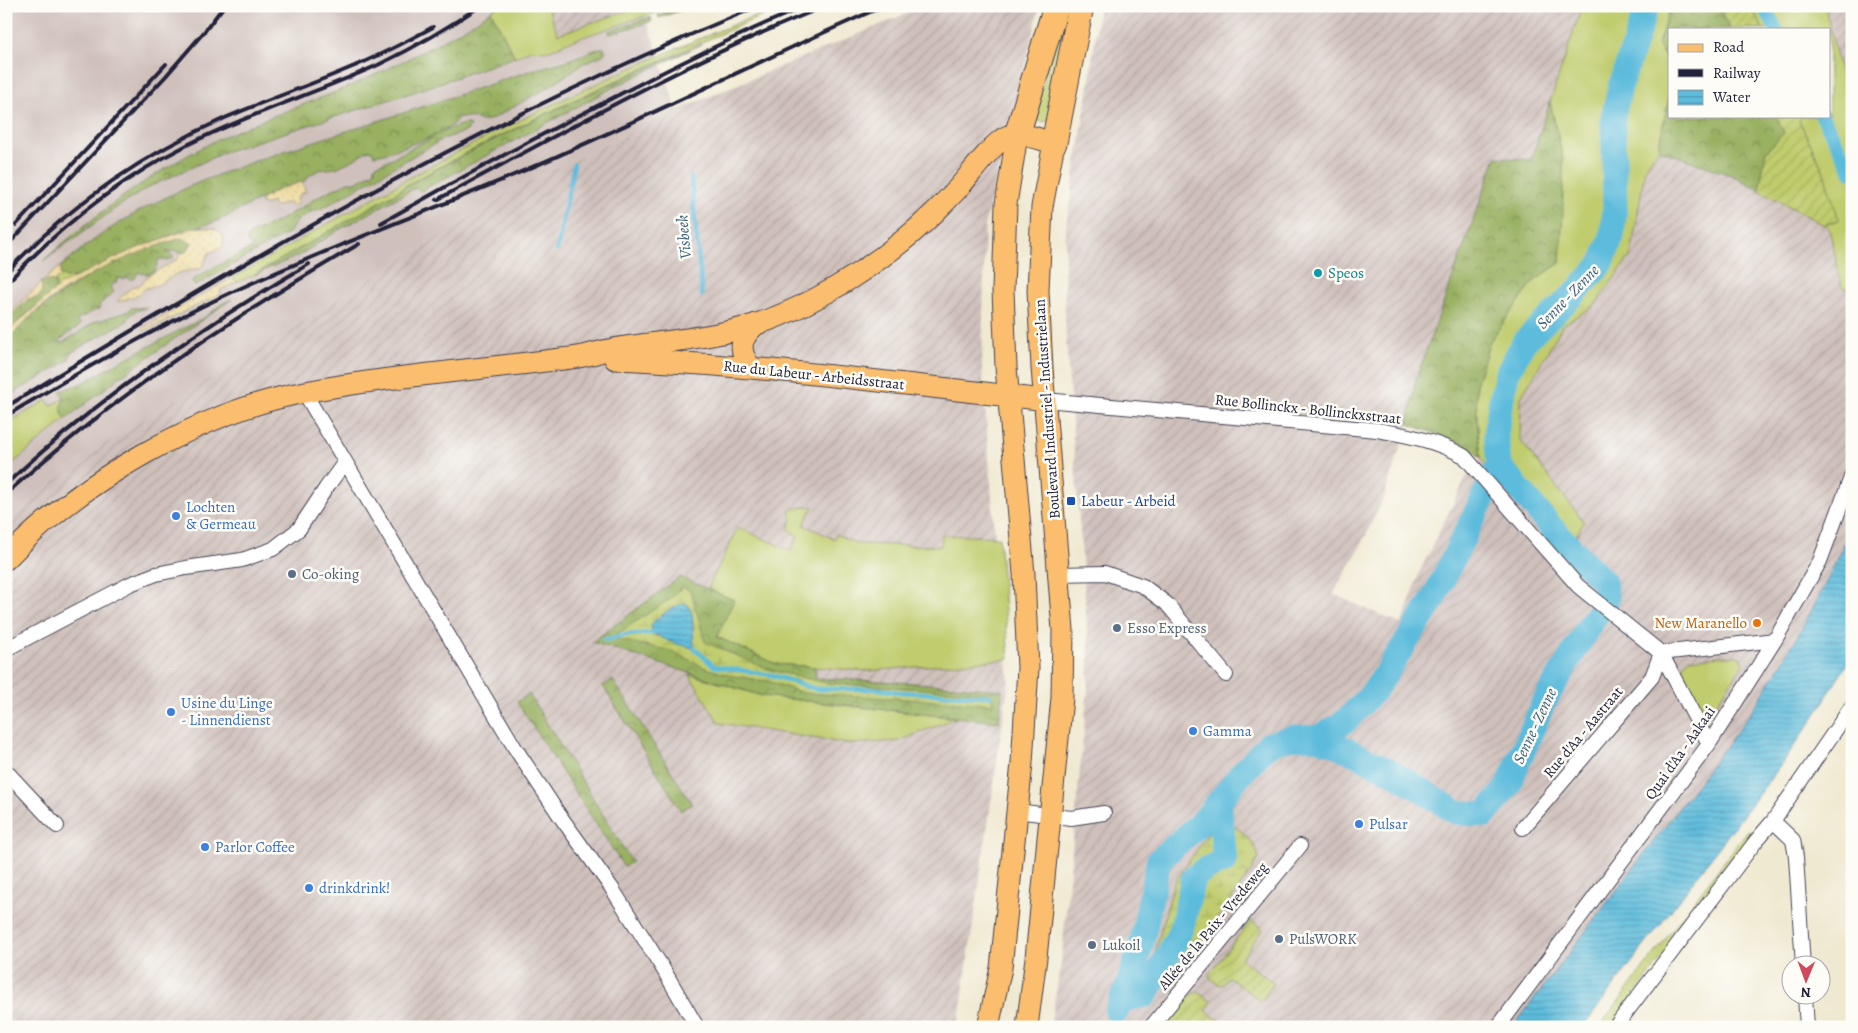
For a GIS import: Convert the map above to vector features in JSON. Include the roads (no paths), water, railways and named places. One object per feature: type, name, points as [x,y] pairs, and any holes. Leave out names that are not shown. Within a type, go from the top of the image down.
[{"type":"highway","points":[[1017,135],[1056,6]]},
{"type":"highway","name":"Boulevard Industriel - Industrielaan","points":[[1054,143],[1082,6]]},
{"type":"main road","points":[[6,559],[68,503],[118,469],[159,445],[246,408],[304,392],[418,375],[582,356],[613,349],[691,339],[756,324],[781,315],[833,288],[873,263],[904,240],[935,211],[1006,136],[1017,135],[1054,143]]},
{"type":"main road","points":[[988,1027],[1001,968],[1017,811],[1028,668],[1024,574],[1004,322],[1003,249],[1006,204],[1017,135]]},
{"type":"main road","name":"Boulevard Industriel - Industrielaan","points":[[1027,1027],[1036,958],[1062,698],[1063,630],[1040,332],[1039,252],[1042,207],[1054,143]]},
{"type":"main road","points":[[751,368],[747,363],[742,344],[744,335],[756,324]]},
{"type":"main road","points":[[691,339],[696,364]]},
{"type":"main road","name":"Rue du Labeur - Arbeidsstraat","points":[[582,356],[751,368],[1045,400]]},
{"type":"street","points":[[304,392],[515,748],[560,816],[611,887],[662,967],[697,1027]]},
{"type":"street","name":"Rue Bollinckx - Bollinckxstraat","points":[[1045,400],[1377,430],[1415,437],[1452,449],[1464,456],[1479,472],[1578,586],[1661,653],[1709,744]]},
{"type":"street","points":[[6,649],[130,584],[156,574],[242,560],[273,549],[299,529],[345,462]]},
{"type":"street","name":"Quai d'Aa - Aakaai","points":[[1498,1027],[1709,744],[1775,640],[1820,561],[1852,475]]},
{"type":"street","points":[[1059,574],[1105,573],[1143,586],[1167,604],[1226,675]]},
{"type":"street","points":[[1661,653],[1775,640]]},
{"type":"street","name":"Rue d'Aa - Aastraat","points":[[1523,828],[1652,676],[1661,653]]},
{"type":"street","points":[[1615,1027],[1773,821],[1852,706]]},
{"type":"street","points":[[6,771],[57,826]]},
{"type":"street","points":[[1017,811],[1071,818],[1104,813]]},
{"type":"street","points":[[1773,821],[1793,840],[1803,956]]},
{"type":"street","name":"Allée de la Paix - Vredeweg","points":[[1151,1027],[1300,846]]},
{"type":"street","points":[[1806,1006],[1807,1027]]},
{"type":"water","points":[[1852,526],[1852,656],[1811,722],[1781,765],[1583,1027],[1513,1027],[1750,714],[1805,622],[1830,575]]},
{"type":"water","points":[[686,603],[692,613],[694,648],[673,643],[652,633],[651,624],[663,614]]},
{"type":"waterway","name":"Senne - Zenne","points":[[1117,1011],[1141,945],[1159,860],[1203,821],[1240,775],[1269,744],[1294,737],[1315,738],[1329,732],[1347,720],[1375,690],[1433,600],[1499,465],[1496,435],[1507,374],[1524,342],[1578,290],[1602,263],[1612,236],[1615,207],[1613,117],[1620,87],[1647,6]]},
{"type":"waterway","points":[[1764,6],[1775,28]]},
{"type":"waterway","points":[[1823,118],[1852,172]]},
{"type":"waterway","name":"Visbeek","points":[[557,250],[574,164]]},
{"type":"waterway","name":"Visbeek","points":[[691,177],[702,295]]},
{"type":"waterway","name":"Senne - Zenne","points":[[1315,738],[1333,743],[1394,773],[1456,812],[1485,815],[1508,786],[1543,704],[1589,626],[1607,600],[1604,582],[1551,527],[1499,465]]},
{"type":"waterway","points":[[604,640],[624,635],[652,633]]},
{"type":"waterway","points":[[694,648],[714,666],[772,675],[816,689],[878,689],[899,692],[990,696]]},
{"type":"waterway","points":[[1122,1000],[1146,995],[1177,938],[1183,923],[1193,878],[1205,869],[1225,861],[1219,801]]},
{"type":"railway","points":[[6,247],[165,77],[224,6]]},
{"type":"railway","points":[[6,284],[69,224],[115,189],[164,158],[212,133],[378,65],[430,37],[480,6]]},
{"type":"railway","points":[[6,407],[97,351],[374,191],[564,93],[661,48],[759,6]]},
{"type":"railway","points":[[381,223],[435,192],[651,78],[806,6]]},
{"type":"railway","points":[[437,200],[580,122],[677,72],[826,6]]},
{"type":"railway","points":[[6,416],[115,352],[228,294],[299,262],[562,154],[884,6]]},
{"type":"railway","points":[[6,273],[81,204],[164,148],[225,118],[367,60],[433,27]]},
{"type":"railway","points":[[16,225],[166,64]]},
{"type":"railway","points":[[6,494],[47,458],[132,391],[266,300],[359,244]]},
{"type":"railway","points":[[6,484],[77,423],[152,366],[229,313],[309,264]]},
{"type":"place","name":"Speos","points":[[1318,273]]},
{"type":"place","name":"Labeur - Arbeid","points":[[1071,501]]},
{"type":"place","name":"Lochten & Germeau","points":[[176,516]]},
{"type":"place","name":"Co-oking","points":[[292,574]]},
{"type":"place","name":"New Maranello","points":[[1757,623]]},
{"type":"place","name":"Esso Express","points":[[1117,628]]},
{"type":"place","name":"Usine du Linge - Linnendienst","points":[[171,712]]},
{"type":"place","name":"Gamma","points":[[1193,731]]},
{"type":"place","name":"Pulsar","points":[[1359,824]]},
{"type":"place","name":"Parlor Coffee","points":[[205,847]]},
{"type":"place","name":"drinkdrink!","points":[[309,888]]},
{"type":"place","name":"PulsWORK","points":[[1279,939]]},
{"type":"place","name":"Lukoil","points":[[1092,945]]}]
